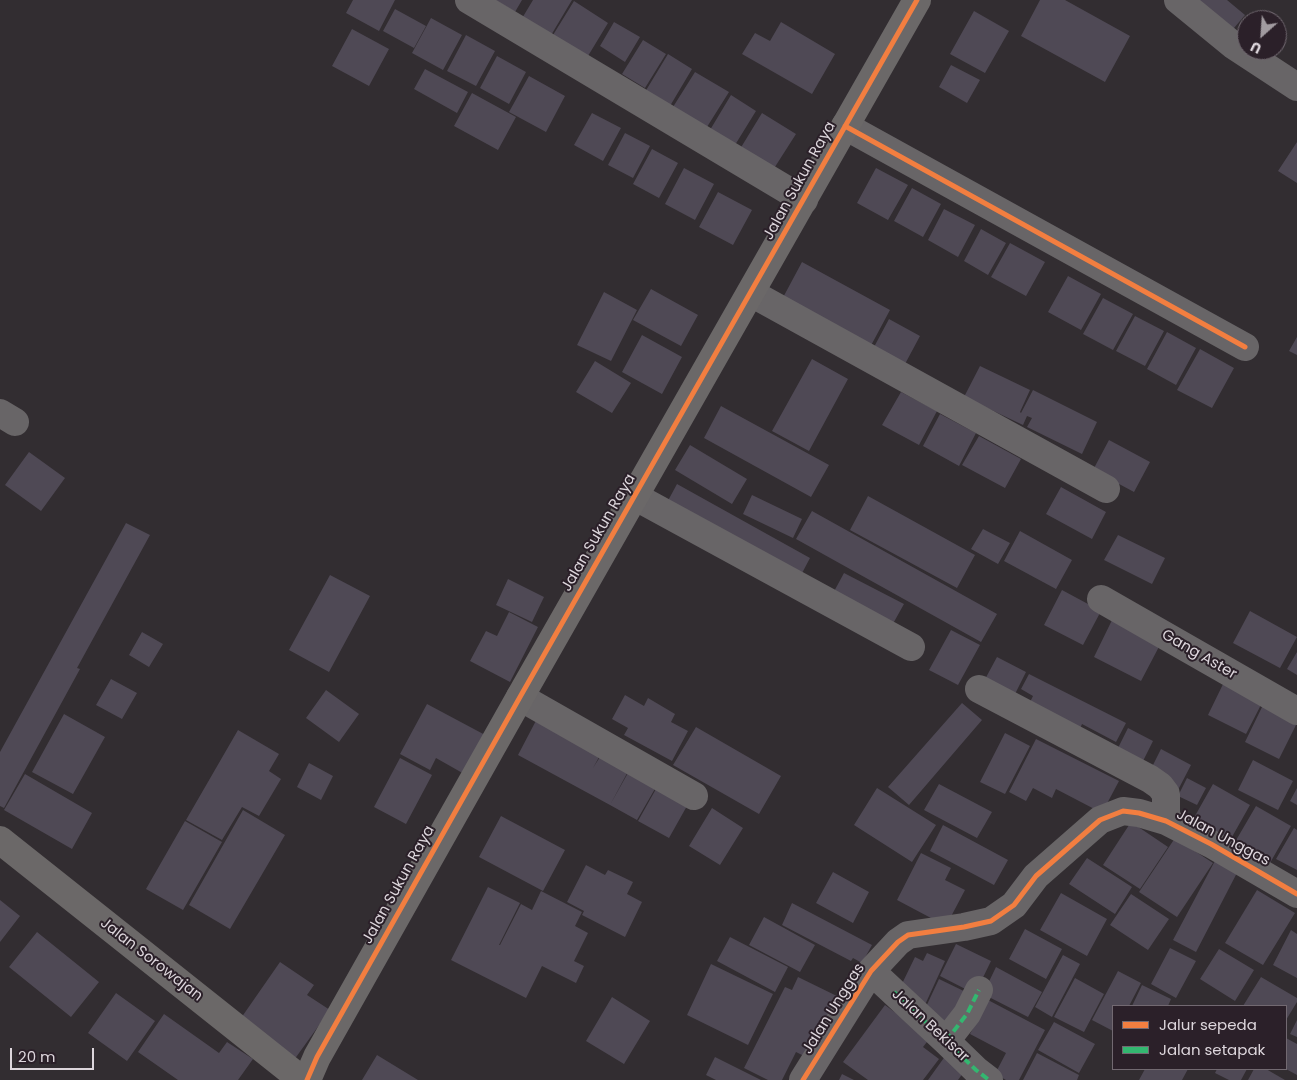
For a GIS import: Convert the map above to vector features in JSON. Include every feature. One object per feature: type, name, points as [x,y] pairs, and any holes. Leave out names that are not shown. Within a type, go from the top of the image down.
[{"type":"street","points":[[469,0],[804,200]]},
{"type":"street","name":"Jalan Sukun Raya","points":[[307,1080],[317,1057],[520,697],[917,0]]},
{"type":"street","points":[[1178,0],[1233,45],[1297,87]]},
{"type":"street","points":[[845,126],[1245,346]]},
{"type":"street","points":[[751,293],[1106,489]]},
{"type":"street","points":[[634,496],[911,647]]},
{"type":"street","name":"Gang Aster","points":[[1101,599],[1297,711]]},
{"type":"street","points":[[979,689],[1160,786],[1166,794],[1166,821]]},
{"type":"street","points":[[520,697],[694,796]]},
{"type":"street","name":"Jalan Unggas","points":[[803,1080],[871,971],[898,942],[908,935],[991,921],[1014,905],[1036,876],[1100,820],[1123,811],[1139,813],[1166,821],[1211,844],[1297,894]]},
{"type":"street","name":"Jalan Sorowajan","points":[[0,840],[302,1080]]},
{"type":"street","name":"Jalan Bekisar","points":[[871,971],[989,1080]]},
{"type":"street","points":[[946,1041],[967,1014],[979,990]]},
{"type":"building","points":[[353,0],[395,0],[379,31],[346,13]]},
{"type":"building","points":[[495,0],[522,0],[515,12]]},
{"type":"building","points":[[533,0],[572,0],[550,37],[521,20]]},
{"type":"building","points":[[1040,0],[1065,0],[1130,36],[1105,82],[1021,36]]},
{"type":"building","points":[[1187,0],[1227,0],[1239,10],[1237,10],[1237,24],[1229,34]]},
{"type":"building","points":[[574,1],[608,23],[588,56],[553,35]]},
{"type":"building","points":[[395,9],[426,26],[414,48],[383,31]]},
{"type":"building","points":[[974,11],[1009,31],[985,73],[950,54]]},
{"type":"building","points":[[431,18],[462,35],[443,70],[412,53]]},
{"type":"building","points":[[614,22],[640,37],[625,62],[600,46]]},
{"type":"building","points":[[781,22],[835,54],[812,94],[742,54],[755,33],[770,41]]},
{"type":"building","points":[[352,29],[389,49],[369,86],[332,66]]},
{"type":"building","points":[[466,35],[495,51],[476,86],[447,71]]},
{"type":"building","points":[[643,40],[666,54],[645,88],[622,74]]},
{"type":"building","points":[[668,54],[692,69],[670,106],[645,92]]},
{"type":"building","points":[[497,56],[526,72],[509,104],[480,88]]},
{"type":"building","points":[[951,65],[980,80],[967,103],[939,87]]},
{"type":"building","points":[[425,69],[468,92],[457,113],[414,89]]},
{"type":"building","points":[[695,72],[729,92],[707,127],[673,107]]},
{"type":"building","points":[[529,76],[565,96],[546,132],[509,112]]},
{"type":"building","points":[[472,93],[516,117],[498,150],[454,126]]},
{"type":"building","points":[[731,95],[756,111],[735,145],[710,130]]},
{"type":"building","points":[[592,113],[621,128],[603,161],[574,145]]},
{"type":"building","points":[[762,113],[796,134],[773,170],[740,149]]},
{"type":"building","points":[[625,133],[650,146],[633,178],[608,165]]},
{"type":"building","points":[[1297,142],[1297,183],[1278,171]]},
{"type":"building","points":[[652,149],[678,163],[659,198],[633,184]]},
{"type":"building","points":[[684,168],[714,184],[695,220],[665,204]]},
{"type":"building","points":[[876,168],[908,185],[888,220],[857,203]]},
{"type":"building","points":[[912,188],[941,204],[923,237],[894,221]]},
{"type":"building","points":[[718,192],[752,210],[733,245],[699,227]]},
{"type":"building","points":[[944,209],[975,225],[958,257],[928,240]]},
{"type":"building","points":[[981,229],[1006,243],[988,275],[964,261]]},
{"type":"building","points":[[1010,243],[1045,262],[1026,296],[991,277]]},
{"type":"building","points":[[802,262],[890,310],[867,353],[779,305]]},
{"type":"building","points":[[1068,276],[1101,294],[1081,330],[1048,312]]},
{"type":"building","points":[[651,289],[698,315],[681,346],[633,320]]},
{"type":"building","points":[[604,292],[637,310],[611,361],[577,345]]},
{"type":"building","points":[[1103,298],[1133,314],[1113,350],[1083,334]]},
{"type":"building","points":[[1135,316],[1164,331],[1145,366],[1116,351]]},
{"type":"building","points":[[889,319],[920,336],[905,364],[874,347]]},
{"type":"building","points":[[1167,332],[1196,348],[1176,385],[1147,369]]},
{"type":"building","points":[[642,335],[682,357],[662,394],[622,372]]},
{"type":"building","points":[[1297,337],[1297,355],[1289,351]]},
{"type":"building","points":[[1200,349],[1234,368],[1212,408],[1177,390]]},
{"type":"building","points":[[812,359],[848,379],[809,451],[772,431]]},
{"type":"building","points":[[595,361],[631,383],[612,413],[576,392]]},
{"type":"building","points":[[980,366],[1030,390],[1021,413],[1033,390],[1097,422],[1082,454],[1027,427],[1032,418],[1027,416],[1023,425],[964,397]]},
{"type":"building","points":[[901,392],[937,411],[919,445],[882,425]]},
{"type":"building","points":[[721,406],[829,465],[811,497],[704,438]]},
{"type":"building","points":[[940,414],[976,433],[959,466],[923,446]]},
{"type":"building","points":[[979,436],[1021,459],[1005,488],[962,465]]},
{"type":"building","points":[[1109,440],[1150,462],[1134,492],[1093,470]]},
{"type":"building","points":[[690,445],[747,479],[732,504],[675,470]]},
{"type":"building","points":[[29,452],[65,478],[41,511],[5,485]]},
{"type":"building","points":[[677,484],[810,558],[800,577],[664,508]]},
{"type":"building","points":[[1061,487],[1106,512],[1092,539],[1046,514]]},
{"type":"building","points":[[752,495],[802,519],[793,538],[743,514]]},
{"type":"building","points":[[868,496],[975,555],[957,588],[850,530]]},
{"type":"building","points":[[812,511],[997,614],[981,642],[796,539]]},
{"type":"building","points":[[126,523],[150,535],[77,668],[80,669],[4,808],[0,806],[0,752]]},
{"type":"building","points":[[983,529],[1010,543],[998,564],[971,549]]},
{"type":"building","points":[[1020,531],[1072,560],[1056,589],[1004,561]]},
{"type":"building","points":[[1118,535],[1165,558],[1152,584],[1104,560]]},
{"type":"building","points":[[844,573],[904,604],[890,629],[831,597]]},
{"type":"building","points":[[330,575],[370,596],[329,672],[289,650]]},
{"type":"building","points":[[508,579],[544,597],[532,622],[496,605]]},
{"type":"building","points":[[1062,590],[1101,611],[1083,645],[1044,625]]},
{"type":"building","points":[[1250,611],[1297,637],[1280,668],[1233,643]]},
{"type":"building","points":[[509,612],[538,627],[510,682],[470,661],[486,631],[497,636]]},
{"type":"building","points":[[1114,616],[1162,641],[1141,681],[1094,657]]},
{"type":"building","points":[[951,630],[980,645],[958,685],[929,670]]},
{"type":"building","points":[[142,632],[163,644],[149,667],[129,655]]},
{"type":"building","points":[[1297,652],[1297,675],[1287,669]]},
{"type":"building","points":[[997,657],[1026,672],[1013,698],[983,683]]},
{"type":"building","points":[[1029,674],[1126,723],[1116,742],[1082,724],[1078,733],[1028,706],[1033,696],[1021,689]]},
{"type":"building","points":[[111,679],[137,693],[122,719],[96,705]]},
{"type":"building","points":[[1225,680],[1264,699],[1246,734],[1208,715]]},
{"type":"building","points":[[326,690],[359,714],[339,742],[306,718]]},
{"type":"building","points":[[625,695],[644,706],[648,698],[675,714],[671,722],[688,731],[672,761],[624,735],[628,728],[612,719]]},
{"type":"building","points":[[962,703],[982,720],[909,805],[888,787]]},
{"type":"building","points":[[427,704],[487,736],[466,775],[436,758],[430,770],[400,754]]},
{"type":"building","points":[[1263,705],[1297,723],[1279,759],[1245,742]]},
{"type":"building","points":[[540,713],[604,748],[593,768],[605,749],[632,764],[610,805],[518,755]]},
{"type":"building","points":[[64,714],[105,737],[73,794],[32,772]]},
{"type":"building","points":[[696,727],[781,776],[759,814],[673,765]]},
{"type":"building","points":[[1128,728],[1153,741],[1139,769],[1114,756]]},
{"type":"building","points":[[238,730],[279,754],[269,771],[281,779],[259,816],[242,807],[222,840],[186,820]]},
{"type":"building","points":[[1005,733],[1030,746],[1005,794],[980,782]]},
{"type":"building","points":[[1036,739],[1119,781],[1102,813],[1056,789],[1052,798],[1033,788],[1026,801],[1009,792]]},
{"type":"building","points":[[1161,749],[1191,765],[1178,790],[1148,775]]},
{"type":"building","points":[[400,758],[432,775],[406,824],[374,807]]},
{"type":"building","points":[[1253,760],[1293,781],[1278,810],[1238,790]]},
{"type":"building","points":[[309,763],[333,776],[321,800],[297,787]]},
{"type":"building","points":[[633,764],[660,780],[637,820],[610,805]]},
{"type":"building","points":[[25,774],[92,813],[72,849],[4,810]]},
{"type":"building","points":[[1187,778],[1206,788],[1197,805],[1178,796]]},
{"type":"building","points":[[661,780],[692,797],[669,838],[638,821]]},
{"type":"building","points":[[939,784],[992,812],[977,838],[924,810]]},
{"type":"building","points":[[1213,784],[1250,805],[1228,844],[1191,823]]},
{"type":"building","points":[[877,788],[936,825],[912,862],[854,825]]},
{"type":"building","points":[[1297,788],[1297,805],[1290,801]]},
{"type":"building","points":[[1256,806],[1291,826],[1270,863],[1235,842]]},
{"type":"building","points":[[712,808],[743,828],[720,865],[689,846]]},
{"type":"building","points":[[243,810],[285,835],[230,929],[189,905]]},
{"type":"building","points":[[501,816],[565,850],[543,891],[479,857]]},
{"type":"building","points":[[185,821],[222,842],[183,910],[146,889]]},
{"type":"building","points":[[1131,822],[1168,847],[1140,889],[1103,865]]},
{"type":"building","points":[[943,825],[1008,860],[994,885],[930,851]]},
{"type":"building","points":[[1294,828],[1297,830],[1297,870],[1276,859]]},
{"type":"building","points":[[1175,838],[1213,863],[1177,917],[1139,892]]},
{"type":"building","points":[[921,853],[951,868],[945,880],[965,890],[946,926],[897,900]]},
{"type":"building","points":[[1217,857],[1239,869],[1196,952],[1173,940]]},
{"type":"building","points":[[1087,858],[1132,887],[1115,914],[1069,884]]},
{"type":"building","points":[[586,865],[605,875],[608,870],[633,882],[627,894],[642,902],[625,937],[582,915],[584,911],[567,902]]},
{"type":"building","points":[[833,872],[869,892],[853,923],[816,903]]},
{"type":"building","points":[[488,887],[520,903],[499,945],[521,904],[532,910],[541,891],[582,912],[575,926],[588,933],[574,961],[584,966],[576,983],[542,966],[526,998],[451,960]]},
{"type":"building","points":[[1257,890],[1295,913],[1263,965],[1225,943]]},
{"type":"building","points":[[1061,893],[1107,919],[1087,956],[1040,930]]},
{"type":"building","points":[[1131,894],[1169,919],[1148,950],[1110,925]]},
{"type":"building","points":[[0,900],[20,916],[0,942]]},
{"type":"building","points":[[792,903],[872,945],[862,963],[853,958],[851,961],[782,925]]},
{"type":"building","points":[[764,917],[815,945],[800,972],[749,945]]},
{"type":"building","points":[[1025,929],[1062,949],[1046,979],[1009,959]]},
{"type":"building","points":[[1291,930],[1297,934],[1297,978],[1273,965]]},
{"type":"building","points":[[37,932],[99,982],[71,1017],[9,967]]},
{"type":"building","points":[[730,937],[788,967],[775,992],[717,961]]},
{"type":"building","points":[[956,944],[991,961],[975,994],[940,976]]},
{"type":"building","points":[[1170,948],[1196,961],[1176,998],[1151,984]]},
{"type":"building","points":[[1219,949],[1254,970],[1235,1001],[1200,979]]},
{"type":"building","points":[[927,953],[945,961],[924,1007],[897,994],[915,957],[923,961]]},
{"type":"building","points":[[1063,955],[1080,964],[1052,1017],[1035,1007]]},
{"type":"building","points":[[280,962],[314,985],[307,995],[330,1010],[294,1060],[239,1021]]},
{"type":"building","points":[[711,964],[773,994],[748,1045],[687,1015]]},
{"type":"building","points":[[996,967],[1042,992],[1028,1017],[983,994]]},
{"type":"building","points":[[1118,971],[1141,983],[1130,1005],[1112,1005],[1112,1030],[1092,1020]]},
{"type":"building","points":[[798,977],[843,999],[812,1060],[796,1052],[782,1080],[768,1080],[744,1068],[785,987],[792,990]]},
{"type":"building","points":[[1261,977],[1297,998],[1297,1002],[1287,1018],[1287,1005],[1244,1005]]},
{"type":"building","points":[[1075,978],[1104,994],[1084,1032],[1054,1017]]},
{"type":"building","points":[[939,979],[970,994],[955,1026],[924,1011]]},
{"type":"building","points":[[1142,985],[1171,999],[1168,1005],[1132,1005]]},
{"type":"building","points":[[116,993],[155,1021],[127,1061],[88,1033]]},
{"type":"building","points":[[612,997],[650,1021],[624,1064],[586,1041]]},
{"type":"building","points":[[988,1000],[1045,1030],[1019,1080],[1006,1080],[995,1074],[1006,1053],[970,1034]]},
{"type":"building","points":[[885,1005],[930,1038],[923,1047],[939,1059],[923,1080],[868,1080],[843,1062]]},
{"type":"building","points":[[164,1014],[219,1053],[227,1042],[253,1059],[238,1080],[178,1080],[138,1052]]},
{"type":"building","points":[[1297,1020],[1297,1037],[1290,1034]]},
{"type":"building","points":[[1054,1022],[1095,1044],[1079,1073],[1038,1050]]},
{"type":"building","points":[[1287,1039],[1297,1044],[1297,1075],[1287,1070]]},
{"type":"building","points":[[1037,1053],[1079,1075],[1077,1080],[1023,1080]]},
{"type":"building","points":[[377,1055],[418,1080],[362,1080]]},
{"type":"building","points":[[946,1055],[966,1069],[958,1080],[928,1080]]},
{"type":"building","points":[[715,1057],[761,1080],[716,1080],[706,1075]]},
{"type":"building","points":[[1144,1070],[1187,1070],[1182,1080],[1139,1080]]},
{"type":"building","points":[[1216,1070],[1246,1070],[1241,1080],[1229,1080],[1215,1073]]},
{"type":"building","points":[[1253,1070],[1268,1070],[1285,1080],[1248,1080]]},
{"type":"building","points":[[842,1074],[854,1080],[839,1080]]},
{"type":"marked path","points":[[946,1041],[967,1014],[979,990]]},
{"type":"marked path","points":[[894,992],[989,1080]]},
{"type":"cycle path","points":[[307,1080],[317,1057],[520,697],[917,0]]},
{"type":"cycle path","points":[[845,126],[1245,347]]},
{"type":"cycle path","points":[[803,1080],[871,971],[898,942],[908,935],[991,921],[1014,905],[1036,876],[1100,820],[1123,811],[1139,813],[1166,821],[1211,844],[1297,894]]}]
